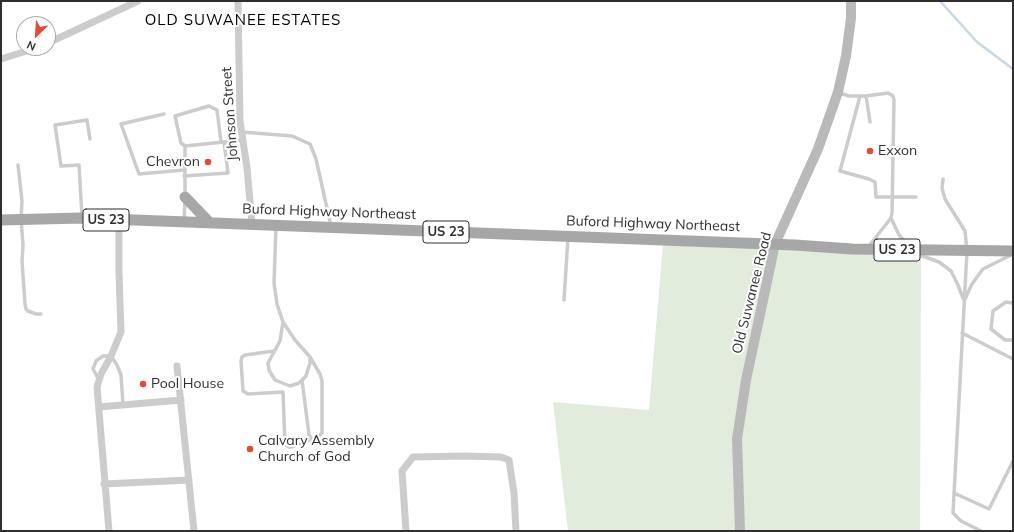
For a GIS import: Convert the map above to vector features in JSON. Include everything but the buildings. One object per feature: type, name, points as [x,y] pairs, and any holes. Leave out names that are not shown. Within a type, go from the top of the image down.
[{"type":"main road","points":[[185,196],[210,223]]},
{"type":"main road","name":"Buford Highway Northeast","points":[[1,220],[82,218],[775,244]]},
{"type":"main road","name":"US 23","points":[[775,244],[866,249],[1013,253]]},
{"type":"street","points":[[56,39],[138,1]]},
{"type":"street","name":"Johnson Street","points":[[238,1],[239,80],[252,224]]},
{"type":"street","name":"Old Suwanee Road","points":[[740,531],[738,439],[746,380],[775,244],[818,149],[838,92],[846,56],[851,18],[851,1]]},
{"type":"street","points":[[1,59],[16,54]]},
{"type":"street","points":[[109,531],[97,387],[100,374],[111,356],[121,332],[118,220]]},
{"type":"street","points":[[177,366],[194,531]]},
{"type":"street","points":[[99,408],[180,400]]},
{"type":"street","points":[[406,531],[402,471],[413,457],[465,456],[501,457],[509,460],[514,493],[516,531]]},
{"type":"street","points":[[104,484],[189,480]]},
{"type":"lane","points":[[838,92],[849,96],[866,96],[888,93],[893,96],[891,218],[899,235],[910,250],[939,262],[951,271],[958,284],[964,301]]},
{"type":"lane","points":[[860,96],[840,171],[875,182],[876,197],[916,197]]},
{"type":"lane","points":[[866,96],[870,122]]},
{"type":"lane","points":[[184,176],[228,173],[217,110],[209,106],[175,116],[181,143],[184,146],[184,176],[185,196],[184,222]]},
{"type":"lane","points":[[164,114],[121,124],[139,174],[184,170]]},
{"type":"lane","points":[[82,218],[80,165],[61,166],[54,125],[87,120],[90,140]]},
{"type":"lane","points":[[184,146],[223,142],[243,136],[292,136],[310,144],[316,159],[331,227]]},
{"type":"lane","points":[[18,165],[22,201],[21,219],[23,236],[23,282],[26,309],[32,313],[42,314]]},
{"type":"lane","points":[[942,179],[942,188],[945,199],[965,231],[967,251],[953,513],[961,521],[981,531]]},
{"type":"lane","points":[[866,249],[891,218]]},
{"type":"lane","points":[[276,225],[274,283],[277,304],[283,322],[295,340],[310,357],[320,374],[322,381],[322,433],[312,440],[292,447],[286,445],[283,392],[284,384]]},
{"type":"lane","points":[[564,300],[568,236]]},
{"type":"lane","points":[[964,301],[972,284],[983,269],[1013,253]]},
{"type":"lane","points":[[1013,302],[1006,302],[993,311],[991,329],[1005,340],[1013,340]]},
{"type":"lane","points":[[283,322],[280,341],[268,363],[269,370],[275,380],[290,386],[299,383],[306,376],[310,363],[310,357]]},
{"type":"lane","points":[[962,333],[1013,359]]},
{"type":"lane","points":[[274,351],[244,355],[242,357],[243,391],[248,394],[283,392]]},
{"type":"lane","points":[[111,356],[121,375],[123,405]]},
{"type":"lane","points":[[302,380],[309,435],[312,440]]},
{"type":"lane","points":[[954,493],[989,509],[1013,461]]},
{"type":"green space","points":[[663,244],[921,254],[920,531],[568,531],[553,402],[649,410]]},
{"type":"waterway","points":[[940,1],[977,42],[1013,69]]},
{"type":"place","name":"Exxon","points":[[870,151]]},
{"type":"place","name":"Chevron","points":[[208,162]]},
{"type":"place","name":"Pool House","points":[[143,384]]},
{"type":"place","name":"Calvary Assembly Church of God","points":[[250,449]]},
{"type":"district","name":"OLD SUWANEE ESTATES","points":[[243,20]]}]
